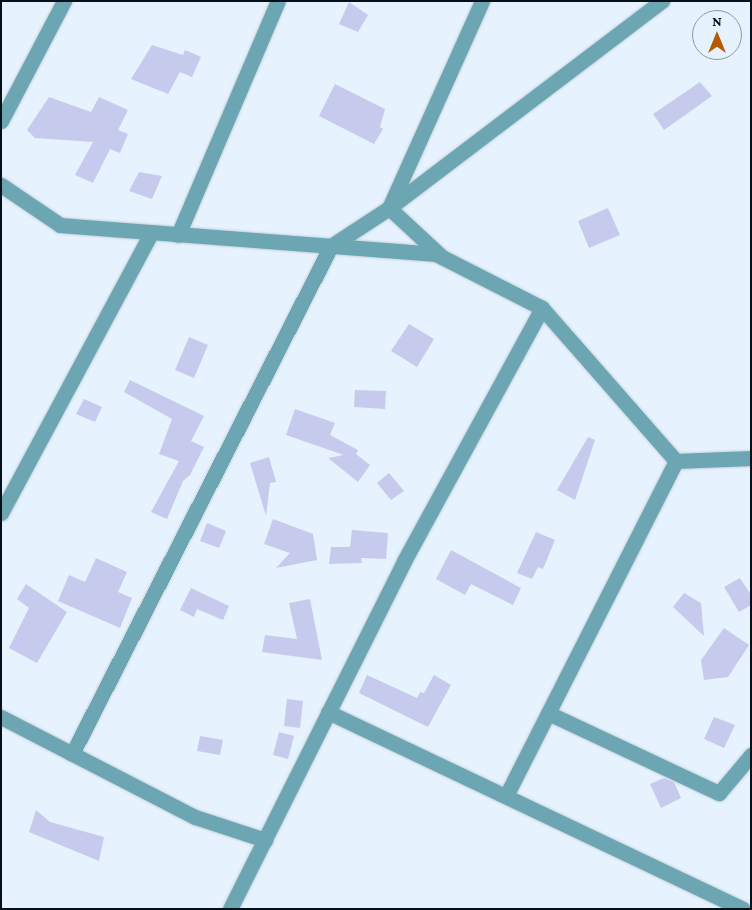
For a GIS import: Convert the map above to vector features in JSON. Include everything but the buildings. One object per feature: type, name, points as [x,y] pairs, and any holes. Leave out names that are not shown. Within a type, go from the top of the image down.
[{"type":"street","points":[[1,121],[64,1]]},
{"type":"street","points":[[178,236],[278,1]]},
{"type":"street","points":[[389,208],[482,1]]},
{"type":"street","points":[[72,754],[331,246],[389,208],[662,1]]},
{"type":"street","points":[[1,185],[60,225],[178,236],[436,254],[542,308],[676,461]]},
{"type":"street","points":[[389,208],[443,258]]},
{"type":"street","points":[[1,513],[151,233]]},
{"type":"street","points":[[230,909],[404,561],[542,308]]},
{"type":"street","points":[[676,461],[751,458]]},
{"type":"street","points":[[506,796],[676,461]]},
{"type":"street","points":[[328,712],[743,909]]},
{"type":"street","points":[[548,713],[719,793],[751,755]]},
{"type":"street","points":[[1,717],[195,817],[264,840]]}]
